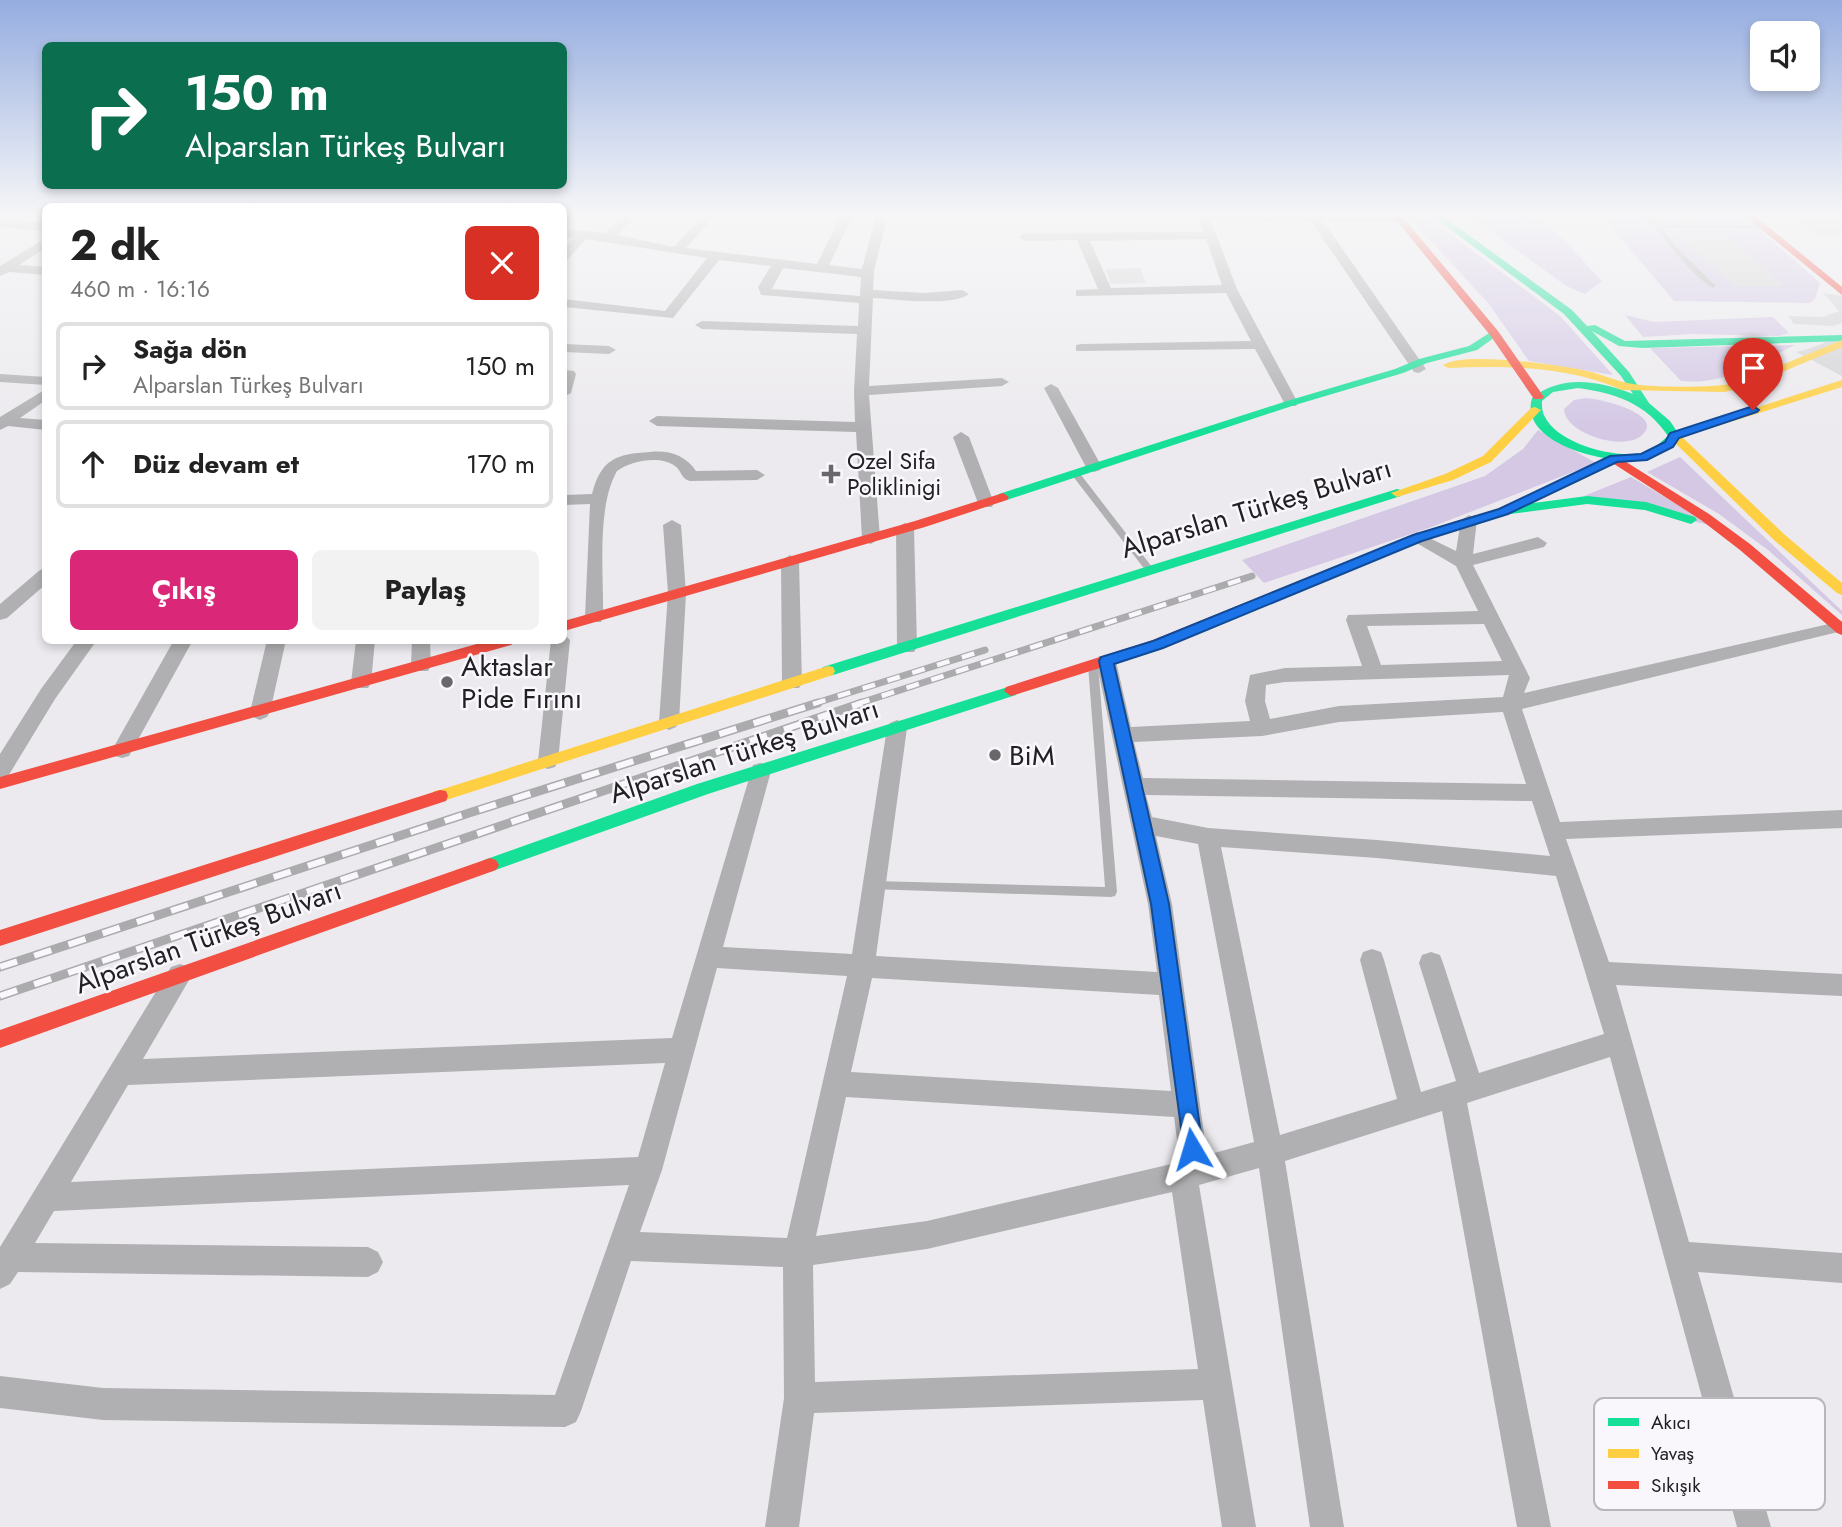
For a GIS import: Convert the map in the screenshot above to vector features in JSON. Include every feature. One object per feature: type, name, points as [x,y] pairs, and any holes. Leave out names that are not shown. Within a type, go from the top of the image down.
[{"type":"main road","points":[[1455,286],[1518,366],[1536,404],[1541,422],[1554,434],[1615,459],[1705,517],[1745,547],[1840,628]]},
{"type":"main road","points":[[1531,286],[1572,316],[1623,344],[1762,343],[1842,338]]},
{"type":"main road","points":[[1572,316],[1644,402],[1669,423],[1674,436],[1780,538],[1842,590]]},
{"type":"main road","points":[[567,625],[986,503],[1291,403],[1473,348],[1494,333]]},
{"type":"main road","points":[[1536,404],[1559,386],[1724,389],[1745,384],[1842,343]]},
{"type":"main road","points":[[1417,366],[1518,366],[1603,377],[1634,388]]},
{"type":"main road","points":[[1503,511],[1615,459],[1643,458],[1669,445],[1674,436],[1842,383]]},
{"type":"main road","points":[[1600,387],[1644,402]]},
{"type":"main road","name":"Alparslan Türkeş Bulvarı","points":[[0,938],[668,722],[1449,477],[1487,459],[1536,404]]},
{"type":"main road","points":[[1503,511],[1587,500],[1646,506],[1691,520],[1745,547]]},
{"type":"main road","name":"Alparslan Türkeş Bulvarı","points":[[0,1039],[703,789],[1158,644],[1417,538],[1503,511]]},
{"type":"main road","points":[[0,783],[497,644]]},
{"type":"street","points":[[567,303],[668,314],[691,286]]},
{"type":"street","points":[[765,286],[766,292],[867,297],[962,294]]},
{"type":"street","points":[[867,286],[861,391],[871,538]]},
{"type":"street","points":[[1102,286],[1106,293]]},
{"type":"street","points":[[1362,286],[1417,366]]},
{"type":"street","points":[[1081,293],[1230,289],[1291,403]]},
{"type":"street","points":[[702,324],[865,330]]},
{"type":"street","points":[[1081,348],[1260,345]]},
{"type":"street","points":[[567,348],[609,351]]},
{"type":"street","points":[[0,378],[42,381]]},
{"type":"street","points":[[861,391],[1002,382]]},
{"type":"street","points":[[1051,388],[1094,467]]},
{"type":"street","points":[[2,422],[42,396]]},
{"type":"street","points":[[657,421],[863,428]]},
{"type":"street","points":[[2,422],[42,425]]},
{"type":"street","points":[[961,437],[986,503]]},
{"type":"street","points":[[594,617],[596,520],[608,471],[631,458],[673,458],[687,469],[690,477],[757,475]]},
{"type":"street","points":[[567,499],[600,499]]},
{"type":"street","points":[[1469,520],[1463,562],[1520,678],[1510,704],[1600,973],[1718,1398]]},
{"type":"street","points":[[668,722],[677,593],[673,524]]},
{"type":"street","points":[[905,528],[907,647]]},
{"type":"street","points":[[1417,538],[1463,562],[1538,543]]},
{"type":"street","points":[[790,561],[792,683]]},
{"type":"street","points":[[0,614],[42,577]]},
{"type":"street","points":[[1374,672],[1355,620],[1490,617]]},
{"type":"street","points":[[1123,736],[1262,728],[1339,714],[1510,704],[1840,628]]},
{"type":"street","points":[[0,772],[48,694],[86,644]]},
{"type":"street","points":[[122,750],[182,644]]},
{"type":"street","points":[[260,712],[276,644]]},
{"type":"street","points":[[361,683],[366,644]]},
{"type":"street","points":[[421,644],[421,666]]},
{"type":"street","points":[[548,761],[561,644]]},
{"type":"street","points":[[1099,663],[1123,736],[1160,904],[1186,1105],[1189,1173],[1216,1384],[1239,1527]]},
{"type":"street","points":[[1262,728],[1255,701],[1257,680],[1285,675],[1515,668]]},
{"type":"street","points":[[782,1527],[800,1398],[798,1252],[862,966],[897,728]]},
{"type":"street","points":[[0,1392],[103,1404],[565,1411],[648,1170],[760,771]]},
{"type":"street","points":[[1134,786],[1539,793]]},
{"type":"street","points":[[1552,831],[1842,819]]},
{"type":"street","points":[[1142,824],[1208,836],[1564,867]]},
{"type":"street","points":[[1208,836],[1270,1152],[1327,1527]]},
{"type":"street","points":[[709,957],[1171,984]]},
{"type":"street","points":[[1372,960],[1412,1107]]},
{"type":"street","points":[[1431,963],[1461,1091],[1534,1527]]},
{"type":"street","points":[[1600,973],[1842,985]]},
{"type":"street","points":[[5,1266],[180,975]]},
{"type":"street","points":[[621,1246],[798,1252],[927,1235],[1270,1152],[1619,1042]]},
{"type":"street","points":[[121,1073],[683,1050]]},
{"type":"street","points":[[836,1084],[1186,1105]]},
{"type":"street","points":[[46,1197],[648,1170]]},
{"type":"street","points":[[1678,1256],[1842,1268]]},
{"type":"street","points":[[5,1266],[368,1262]]},
{"type":"street","points":[[800,1398],[1216,1384]]},
{"type":"street","points":[[1749,1510],[1754,1527]]},
{"type":"lane","points":[[1075,473],[1149,569]]},
{"type":"lane","points":[[874,886],[1111,892],[1099,663]]},
{"type":"shaded area","points":[[1473,286],[1520,286],[1560,316],[1613,375],[1529,361],[1489,304]]},
{"type":"shaded area","points":[[1567,286],[1595,286],[1585,294]]},
{"type":"shaded area","points":[[1661,286],[1819,286],[1815,299],[1810,303],[1674,301]]},
{"type":"shaded area","points":[[1625,315],[1654,322],[1773,317],[1789,333],[1779,336],[1691,334],[1643,337]]},
{"type":"shaded area","points":[[1795,345],[1740,372],[1697,381],[1681,381],[1650,348]]},
{"type":"shaded area","points":[[1586,398],[1628,409],[1645,421],[1647,428],[1641,436],[1633,440],[1622,442],[1596,438],[1574,426],[1564,409],[1574,400]]},
{"type":"shaded area","points":[[1538,430],[1596,463],[1429,528],[1264,583],[1242,560],[1485,476],[1523,449]]},
{"type":"shaded area","points":[[1680,457],[1842,611],[1842,615],[1768,550],[1719,514],[1647,472]]},
{"type":"shaded area","points":[[1631,477],[1714,526],[1584,496]]},
{"type":"building","points":[[1823,293],[1842,296],[1842,323],[1833,326],[1794,324],[1788,316],[1823,317],[1839,311]]},
{"type":"building","points":[[1842,336],[1842,376],[1796,352],[1808,349]]},
{"type":"railway","points":[[857,704],[1252,576]]},
{"type":"railway","points":[[813,704],[985,650]]},
{"type":"railway","points":[[0,967],[469,813],[818,703]]},
{"type":"railway","points":[[0,996],[862,703]]},
{"type":"traffic: fast","points":[[1533,286],[1568,312],[1625,374],[1644,402]]},
{"type":"traffic: fast","points":[[1591,327],[1623,344],[1642,345],[1842,338]]},
{"type":"traffic: fast","points":[[1003,497],[1291,403],[1399,371],[1423,361],[1473,348],[1494,333]]},
{"type":"traffic: fast","points":[[1578,385],[1607,389],[1633,398],[1656,413],[1674,436],[1652,453],[1629,457],[1594,452],[1559,438],[1545,427],[1537,415],[1536,400],[1550,389],[1578,385]]},
{"type":"traffic: fast","points":[[828,671],[1397,493]]},
{"type":"traffic: fast","points":[[1503,511],[1587,500],[1646,506],[1691,520]]},
{"type":"traffic: fast","points":[[490,865],[703,789],[1011,691]]},
{"type":"traffic: slow","points":[[1622,387],[1725,389],[1745,384],[1842,343]]},
{"type":"traffic: slow","points":[[1448,365],[1495,363],[1542,366],[1588,374],[1634,388]]},
{"type":"traffic: slow","points":[[1674,436],[1842,383]]},
{"type":"traffic: slow","points":[[1397,493],[1449,477],[1487,459],[1535,410]]},
{"type":"traffic: slow","points":[[1674,436],[1780,538],[1842,590]]},
{"type":"traffic: slow","points":[[1476,519],[1518,505],[1615,459]]},
{"type":"traffic: slow","points":[[440,796],[828,671]]},
{"type":"traffic: jam","points":[[1455,286],[1494,333],[1538,397]]},
{"type":"traffic: jam","points":[[1835,286],[1842,292]]},
{"type":"traffic: jam","points":[[1615,459],[1705,517],[1745,547],[1842,630]]},
{"type":"traffic: jam","points":[[567,625],[920,524],[1003,497]]},
{"type":"traffic: jam","points":[[1011,691],[1158,644],[1417,538],[1476,519]]},
{"type":"traffic: jam","points":[[0,783],[497,644]]},
{"type":"traffic: jam","points":[[0,938],[440,796]]},
{"type":"traffic: jam","points":[[0,1039],[490,865]]},
{"type":"place","name":"Ozel Sifa Poliklinigi","points":[[831,474]]},
{"type":"place","name":"Aktaslar Pide Fırını","points":[[447,682]]},
{"type":"place","name":"BiM","points":[[995,755]]},
{"type":"route","points":[[1192,1149],[1160,904],[1106,661],[1158,644],[1417,538],[1503,511],[1615,459],[1643,458],[1669,445],[1674,436],[1753,410]]}]
